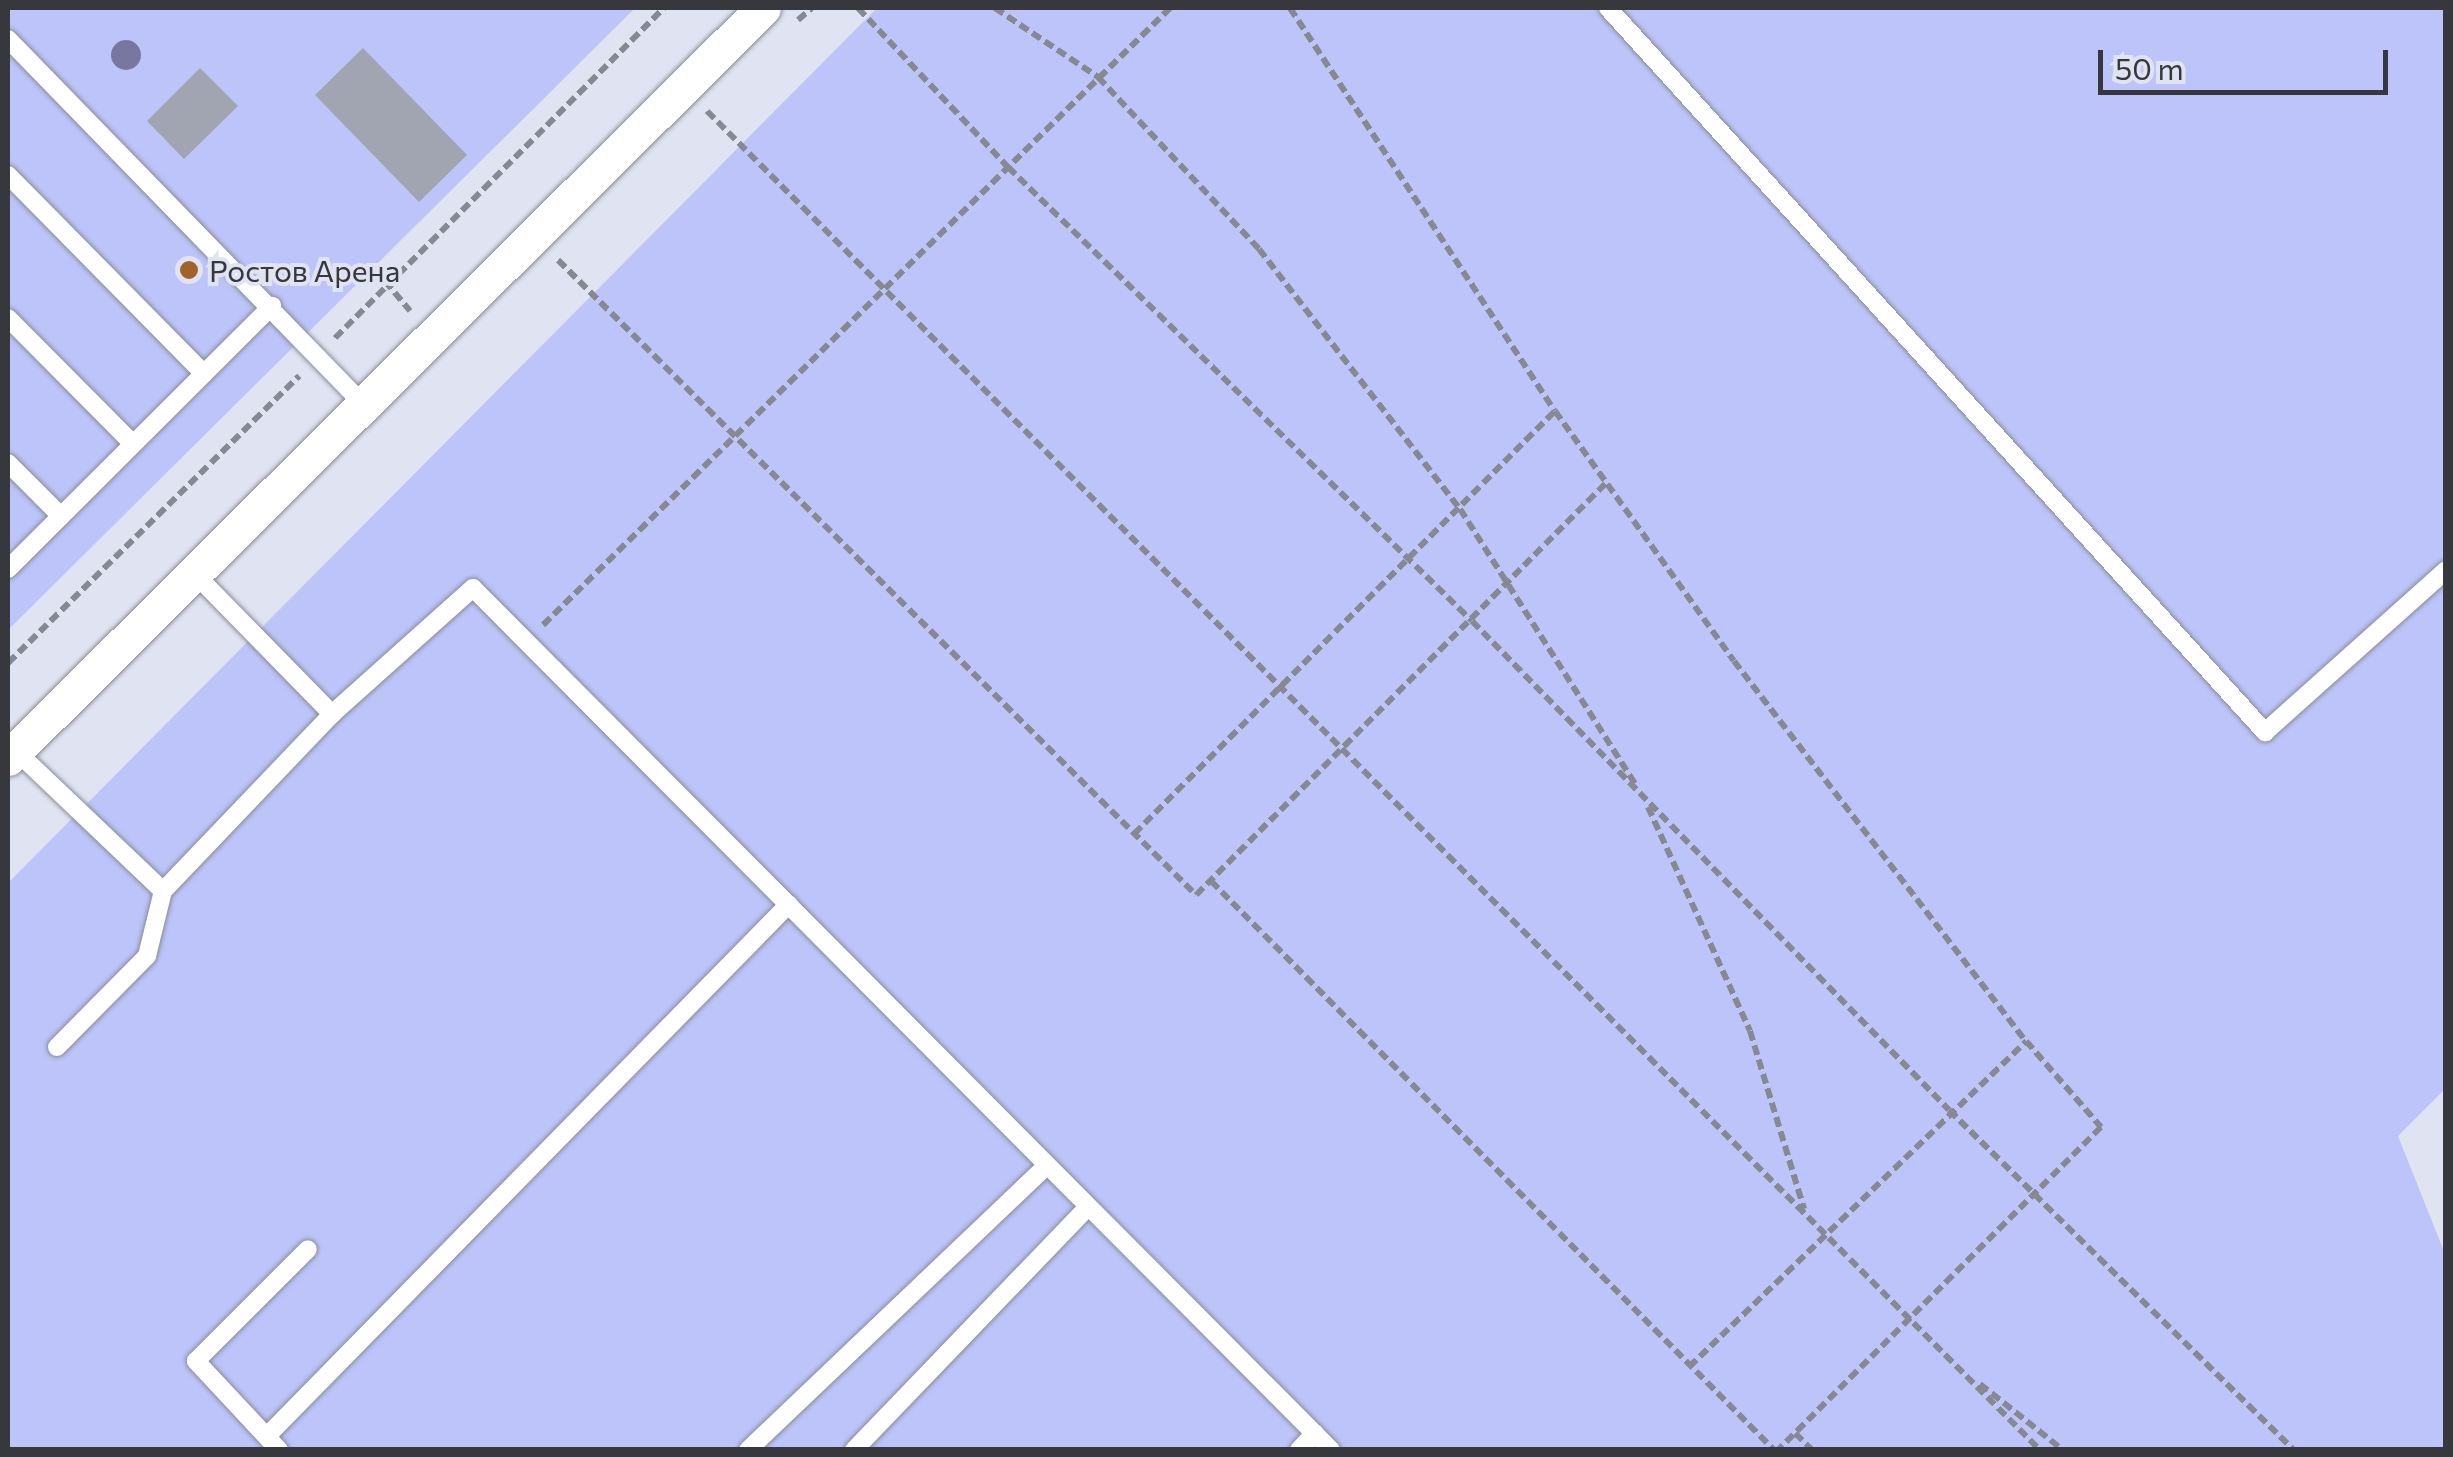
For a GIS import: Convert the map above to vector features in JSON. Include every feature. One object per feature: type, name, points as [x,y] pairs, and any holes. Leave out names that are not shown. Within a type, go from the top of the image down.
[{"type":"street","points":[[12,754],[763,8]]},
{"type":"lane","points":[[1608,8],[2265,732],[2446,570]]},
{"type":"lane","points":[[8,39],[272,306],[364,405]]},
{"type":"lane","points":[[8,176],[204,374]]},
{"type":"lane","points":[[8,570],[272,306]]},
{"type":"lane","points":[[8,318],[133,444]]},
{"type":"lane","points":[[8,463],[61,516]]},
{"type":"lane","points":[[193,572],[332,714]]},
{"type":"lane","points":[[57,1047],[147,956],[163,891],[332,714],[473,588],[1331,1450]]},
{"type":"lane","points":[[12,754],[163,891]]},
{"type":"lane","points":[[308,1250],[196,1361],[273,1443],[789,904]]},
{"type":"lane","points":[[748,1450],[1047,1165]]},
{"type":"lane","points":[[854,1450],[1088,1207]]},
{"type":"lane","points":[[1298,1450],[1315,1433]]},
{"type":"path","points":[[858,8],[1008,167],[1472,621],[1948,1110],[2294,1450]]},
{"type":"path","points":[[995,8],[1098,77],[1259,249],[1460,509],[1510,582],[1644,798],[1750,1031],[1804,1211]]},
{"type":"path","points":[[528,640],[731,435],[1170,8]]},
{"type":"path","points":[[1210,881],[1776,1450],[2101,1127],[2026,1040],[1734,661],[1555,411],[1290,8]]},
{"type":"path","points":[[682,86],[1346,746],[2040,1450]]},
{"type":"path","points":[[536,235],[731,435],[1196,895],[1608,482]]},
{"type":"path","points":[[1134,834],[1555,411]]},
{"type":"path","points":[[1689,1366],[1948,1110],[2026,1040]]},
{"type":"path","points":[[1959,1368],[2063,1450]]},
{"type":"path","points":[[1795,1432],[1812,1450]]},
{"type":"shaded area","name":"Ростов Арена","points":[[8,8],[635,8],[8,630]]},
{"type":"shaded area","points":[[877,8],[2445,8],[2446,1088],[2398,1136],[2445,1254],[2445,1449],[8,1450],[8,883]]},
{"type":"building","points":[[363,48],[467,155],[419,202],[315,95]]},
{"type":"building","points":[[200,68],[238,106],[184,159],[147,121]]},
{"type":"place","name":"Ростов Арена","points":[[189,270]]}]
